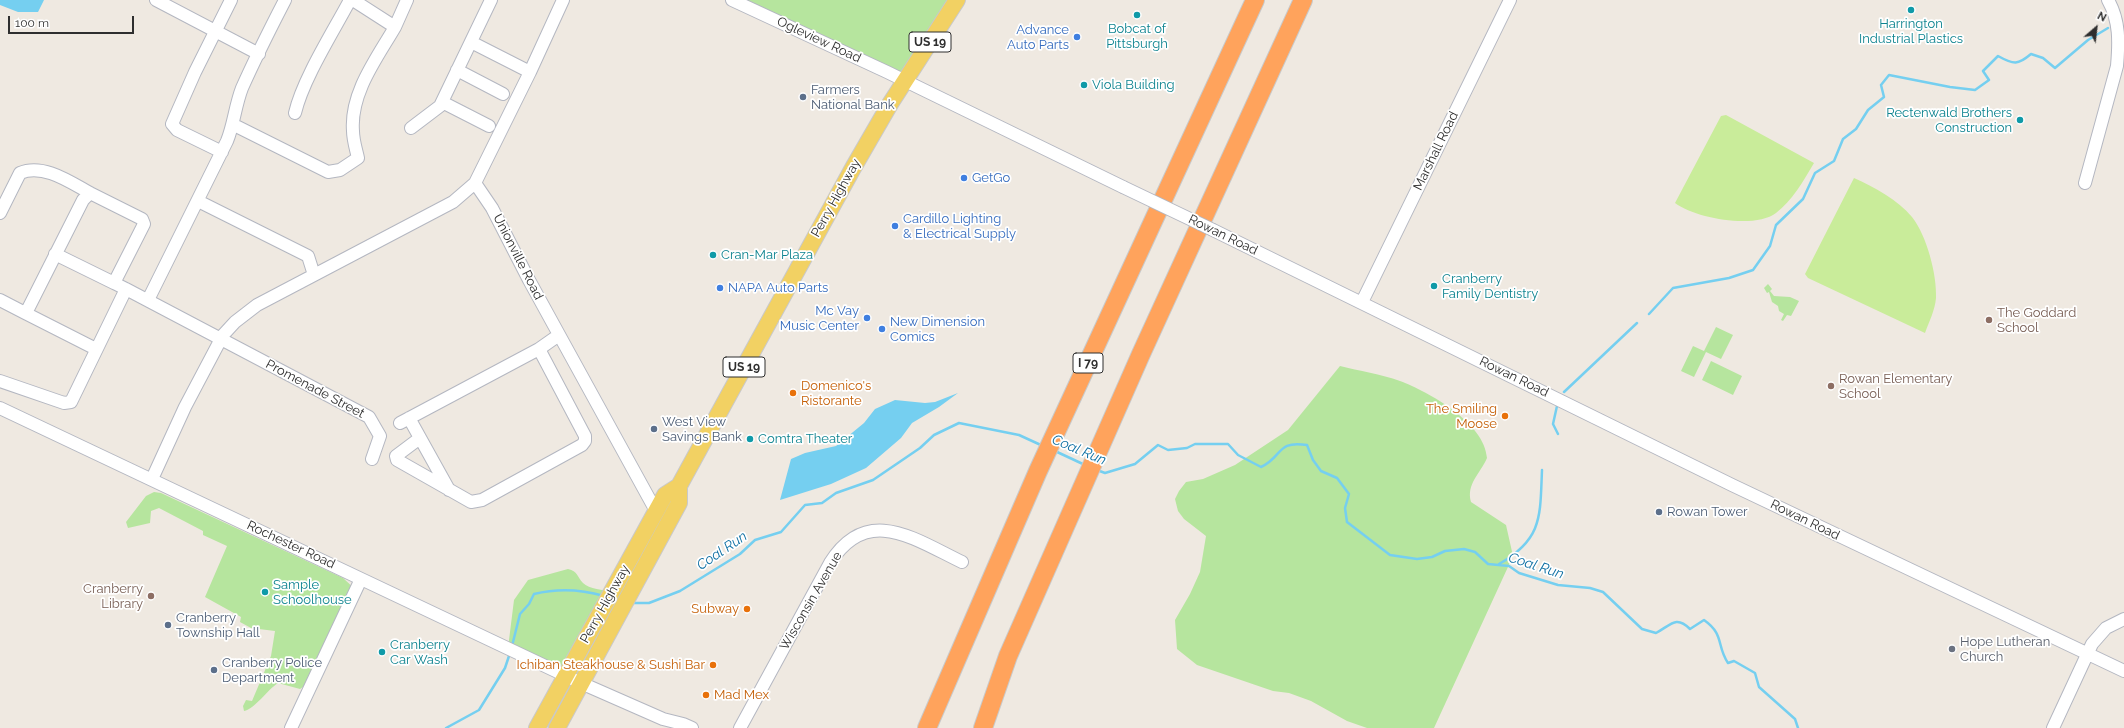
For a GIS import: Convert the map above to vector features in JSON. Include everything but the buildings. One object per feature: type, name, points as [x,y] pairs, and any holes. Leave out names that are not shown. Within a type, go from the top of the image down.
[{"type":"highway","name":"I 79","points":[[927,728],[1038,471],[1255,0]]},
{"type":"highway","points":[[983,728],[1008,656],[1135,368],[1303,0]]},
{"type":"main road","name":"Perry Highway","points":[[537,728],[665,495],[679,486],[853,168],[905,81],[957,0]]},
{"type":"main road","name":"Perry Highway","points":[[557,728],[625,600],[679,503],[679,486]]},
{"type":"street","points":[[156,0],[216,30],[259,54]]},
{"type":"street","points":[[222,152],[178,130],[172,124],[195,72],[231,0]]},
{"type":"street","points":[[148,300],[222,152],[234,125],[234,114],[242,88],[285,0]]},
{"type":"street","points":[[295,113],[297,103],[308,80],[352,0],[395,27]]},
{"type":"street","points":[[234,125],[328,172],[340,170],[358,158],[353,130],[356,106],[365,80],[395,27],[407,0]]},
{"type":"street","points":[[411,128],[440,106],[492,0]]},
{"type":"street","points":[[152,480],[185,407],[221,339],[235,322],[257,306],[454,202],[475,183],[530,72],[563,0]]},
{"type":"street","name":"Ogleview Road","points":[[732,0],[905,81]]},
{"type":"street","name":"Marshall Road","points":[[1362,302],[1510,0]]},
{"type":"street","points":[[2085,183],[2117,66],[2119,48],[2117,25],[2108,0]]},
{"type":"street","points":[[471,42],[530,72]]},
{"type":"street","points":[[457,70],[504,94]]},
{"type":"street","name":"Rowan Road","points":[[905,81],[1362,302],[1746,492],[2124,672]]},
{"type":"street","points":[[442,102],[489,126]]},
{"type":"street","points":[[0,213],[20,173],[29,169],[58,176],[142,219],[144,224],[114,283]]},
{"type":"street","name":"Unionville Road","points":[[475,183],[492,208],[559,335],[656,512]]},
{"type":"street","points":[[27,314],[28,309],[55,254],[83,200],[90,193]]},
{"type":"street","points":[[198,201],[308,256],[314,275]]},
{"type":"street","points":[[55,254],[148,300],[221,339]]},
{"type":"street","points":[[0,381],[24,391],[64,403],[71,402],[126,289]]},
{"type":"street","points":[[0,300],[96,349]]},
{"type":"street","points":[[449,490],[420,438],[404,420],[539,349],[559,335]]},
{"type":"street","name":"Promenade Street","points":[[221,339],[369,418],[380,436],[372,459]]},
{"type":"street","points":[[420,438],[401,451],[396,456],[397,460],[471,502],[482,500],[582,445],[585,441],[585,436],[539,349]]},
{"type":"street","name":"Rochester Road","points":[[0,408],[581,684]]},
{"type":"street","name":"Wisconsin Avenue","points":[[740,728],[830,563],[849,539],[866,532],[882,530],[898,533],[962,562]]},
{"type":"street","points":[[291,728],[361,579]]},
{"type":"street","points":[[2053,728],[2099,634],[2124,619]]},
{"type":"street","points":[[581,684],[663,720],[674,728]]},
{"type":"street","points":[[663,720],[683,724],[692,728]]},
{"type":"green space","points":[[735,0],[957,0],[905,81]]},
{"type":"green space","points":[[1726,115],[1814,163],[1787,203],[1776,213],[1767,218],[1741,221],[1726,220],[1697,214],[1675,203],[1721,116]]},
{"type":"green space","points":[[1854,178],[1877,190],[1900,205],[1912,217],[1922,234],[1933,267],[1936,289],[1936,298],[1932,316],[1925,333],[1808,278],[1805,274]]},
{"type":"green space","points":[[1768,284],[1772,289],[1770,291],[1774,296],[1790,297],[1799,301],[1791,316],[1787,315],[1783,321],[1781,320],[1784,314],[1779,311],[1778,306],[1772,302],[1769,292],[1767,293],[1764,288]]},
{"type":"green space","points":[[1716,327],[1733,335],[1721,359],[1706,352],[1694,377],[1681,371],[1693,346],[1704,351]]},
{"type":"green space","points":[[1711,361],[1742,376],[1733,395],[1702,380]]},
{"type":"green space","points":[[1340,366],[1385,376],[1412,386],[1454,410],[1466,421],[1477,433],[1484,445],[1487,458],[1472,484],[1470,490],[1471,502],[1506,525],[1513,556],[1434,728],[1367,728],[1347,721],[1311,701],[1289,693],[1273,691],[1197,665],[1177,649],[1175,620],[1190,594],[1200,572],[1206,536],[1184,519],[1178,511],[1175,499],[1179,491],[1186,482],[1203,479],[1235,465],[1288,430]]},
{"type":"green space","points":[[154,492],[161,493],[343,578],[356,590],[307,684],[300,689],[278,683],[257,703],[248,710],[244,711],[243,706],[246,700],[252,701],[271,656],[275,631],[251,628],[240,622],[241,617],[205,597],[227,546],[203,535],[203,531],[159,508],[151,511],[150,523],[128,528],[126,522],[146,496]]},
{"type":"green space","points":[[568,569],[576,573],[581,581],[586,585],[611,592],[566,676],[508,648],[514,600],[528,580]]},
{"type":"water","points":[[0,0],[44,0],[38,12],[18,12],[0,5]]},
{"type":"water","points":[[958,393],[939,407],[912,423],[901,438],[866,468],[831,484],[780,500],[791,459],[805,453],[836,446],[864,423],[875,409],[895,400],[925,403],[935,402]]},
{"type":"waterway","points":[[1649,314],[1673,288],[1729,278],[1753,270],[1770,246],[1776,225],[1803,199],[1815,173],[1834,161],[1843,139],[1856,129],[1868,110],[1884,97],[1881,85],[1889,75],[1950,87],[1975,90],[1989,80],[1983,71],[1998,56],[2008,61],[2019,62],[2031,54],[2043,58],[2055,68],[2088,40],[2108,28]]},
{"type":"waterway","points":[[1564,392],[1637,323]]},
{"type":"waterway","points":[[1557,406],[1553,424],[1558,434]]},
{"type":"waterway","name":"Coal Run","points":[[630,603],[649,603],[680,591],[740,554],[755,540],[781,532],[805,505],[822,503],[836,493],[873,480],[920,448],[934,435],[959,423],[1019,435],[1043,446]]},
{"type":"waterway","name":"Coal Run","points":[[1097,470],[1105,473],[1135,464],[1158,445],[1168,450],[1187,448],[1195,444],[1228,444],[1238,455],[1261,467],[1273,459],[1285,447],[1297,444],[1307,445],[1313,460],[1321,471],[1337,478],[1349,494],[1345,508],[1347,522],[1390,555],[1417,559],[1432,557],[1445,551],[1464,549],[1475,552],[1488,564],[1509,566],[1519,573],[1558,585],[1590,588],[1603,592],[1642,629],[1656,633],[1673,623],[1681,623],[1690,629],[1704,620],[1711,625],[1718,635],[1724,657],[1728,663],[1734,661],[1755,673],[1759,687],[1795,719],[1798,728]]},
{"type":"waterway","name":"Coal Run","points":[[1055,451],[1085,465]]},
{"type":"waterway","points":[[1499,564],[1513,555],[1524,545],[1536,525],[1541,501],[1542,470]]},
{"type":"waterway","name":"Coal Run","points":[[512,646],[520,614],[529,604],[534,594],[569,590],[604,596]]},
{"type":"waterway","name":"Coal Run","points":[[446,728],[479,710],[505,668],[510,653]]},
{"type":"place","name":"Harrington Industrial Plastics","points":[[1911,10]]},
{"type":"place","name":"Bobcat of Pittsburgh","points":[[1137,15]]},
{"type":"place","name":"Advance Auto Parts","points":[[1077,37]]},
{"type":"place","name":"Viola Building","points":[[1084,85]]},
{"type":"place","name":"Farmers National Bank","points":[[803,97]]},
{"type":"place","name":"Rectenwald Brothers Construction","points":[[2020,120]]},
{"type":"place","name":"GetGo","points":[[964,178]]},
{"type":"place","name":"Cardillo Lighting & Electrical Supply","points":[[895,226]]},
{"type":"place","name":"Cran-Mar Plaza","points":[[713,255]]},
{"type":"place","name":"Cranberry Family Dentistry","points":[[1434,286]]},
{"type":"place","name":"NAPA Auto Parts","points":[[720,288]]},
{"type":"place","name":"Mc Vay Music Center","points":[[867,318]]},
{"type":"place","name":"The Goddard School","points":[[1989,320]]},
{"type":"place","name":"New Dimension Comics","points":[[882,329]]},
{"type":"place","name":"Rowan Elementary School","points":[[1831,386]]},
{"type":"place","name":"Domenico's Ristorante","points":[[793,393]]},
{"type":"place","name":"The Smiling Moose","points":[[1505,416]]},
{"type":"place","name":"West View Savings Bank","points":[[654,429]]},
{"type":"place","name":"Comtra Theater","points":[[750,439]]},
{"type":"place","name":"Rowan Tower","points":[[1659,512]]},
{"type":"place","name":"Sample Schoolhouse","points":[[265,592]]},
{"type":"place","name":"Cranberry Library","points":[[151,596]]},
{"type":"place","name":"Subway","points":[[747,609]]},
{"type":"place","name":"Cranberry Township Hall","points":[[168,625]]},
{"type":"place","name":"Hope Lutheran Church","points":[[1952,649]]},
{"type":"place","name":"Cranberry Car Wash","points":[[382,652]]},
{"type":"place","name":"Ichiban Steakhouse & Sushi Bar","points":[[713,665]]},
{"type":"place","name":"Cranberry Police Department","points":[[214,670]]},
{"type":"place","name":"Mad Mex","points":[[706,695]]}]
